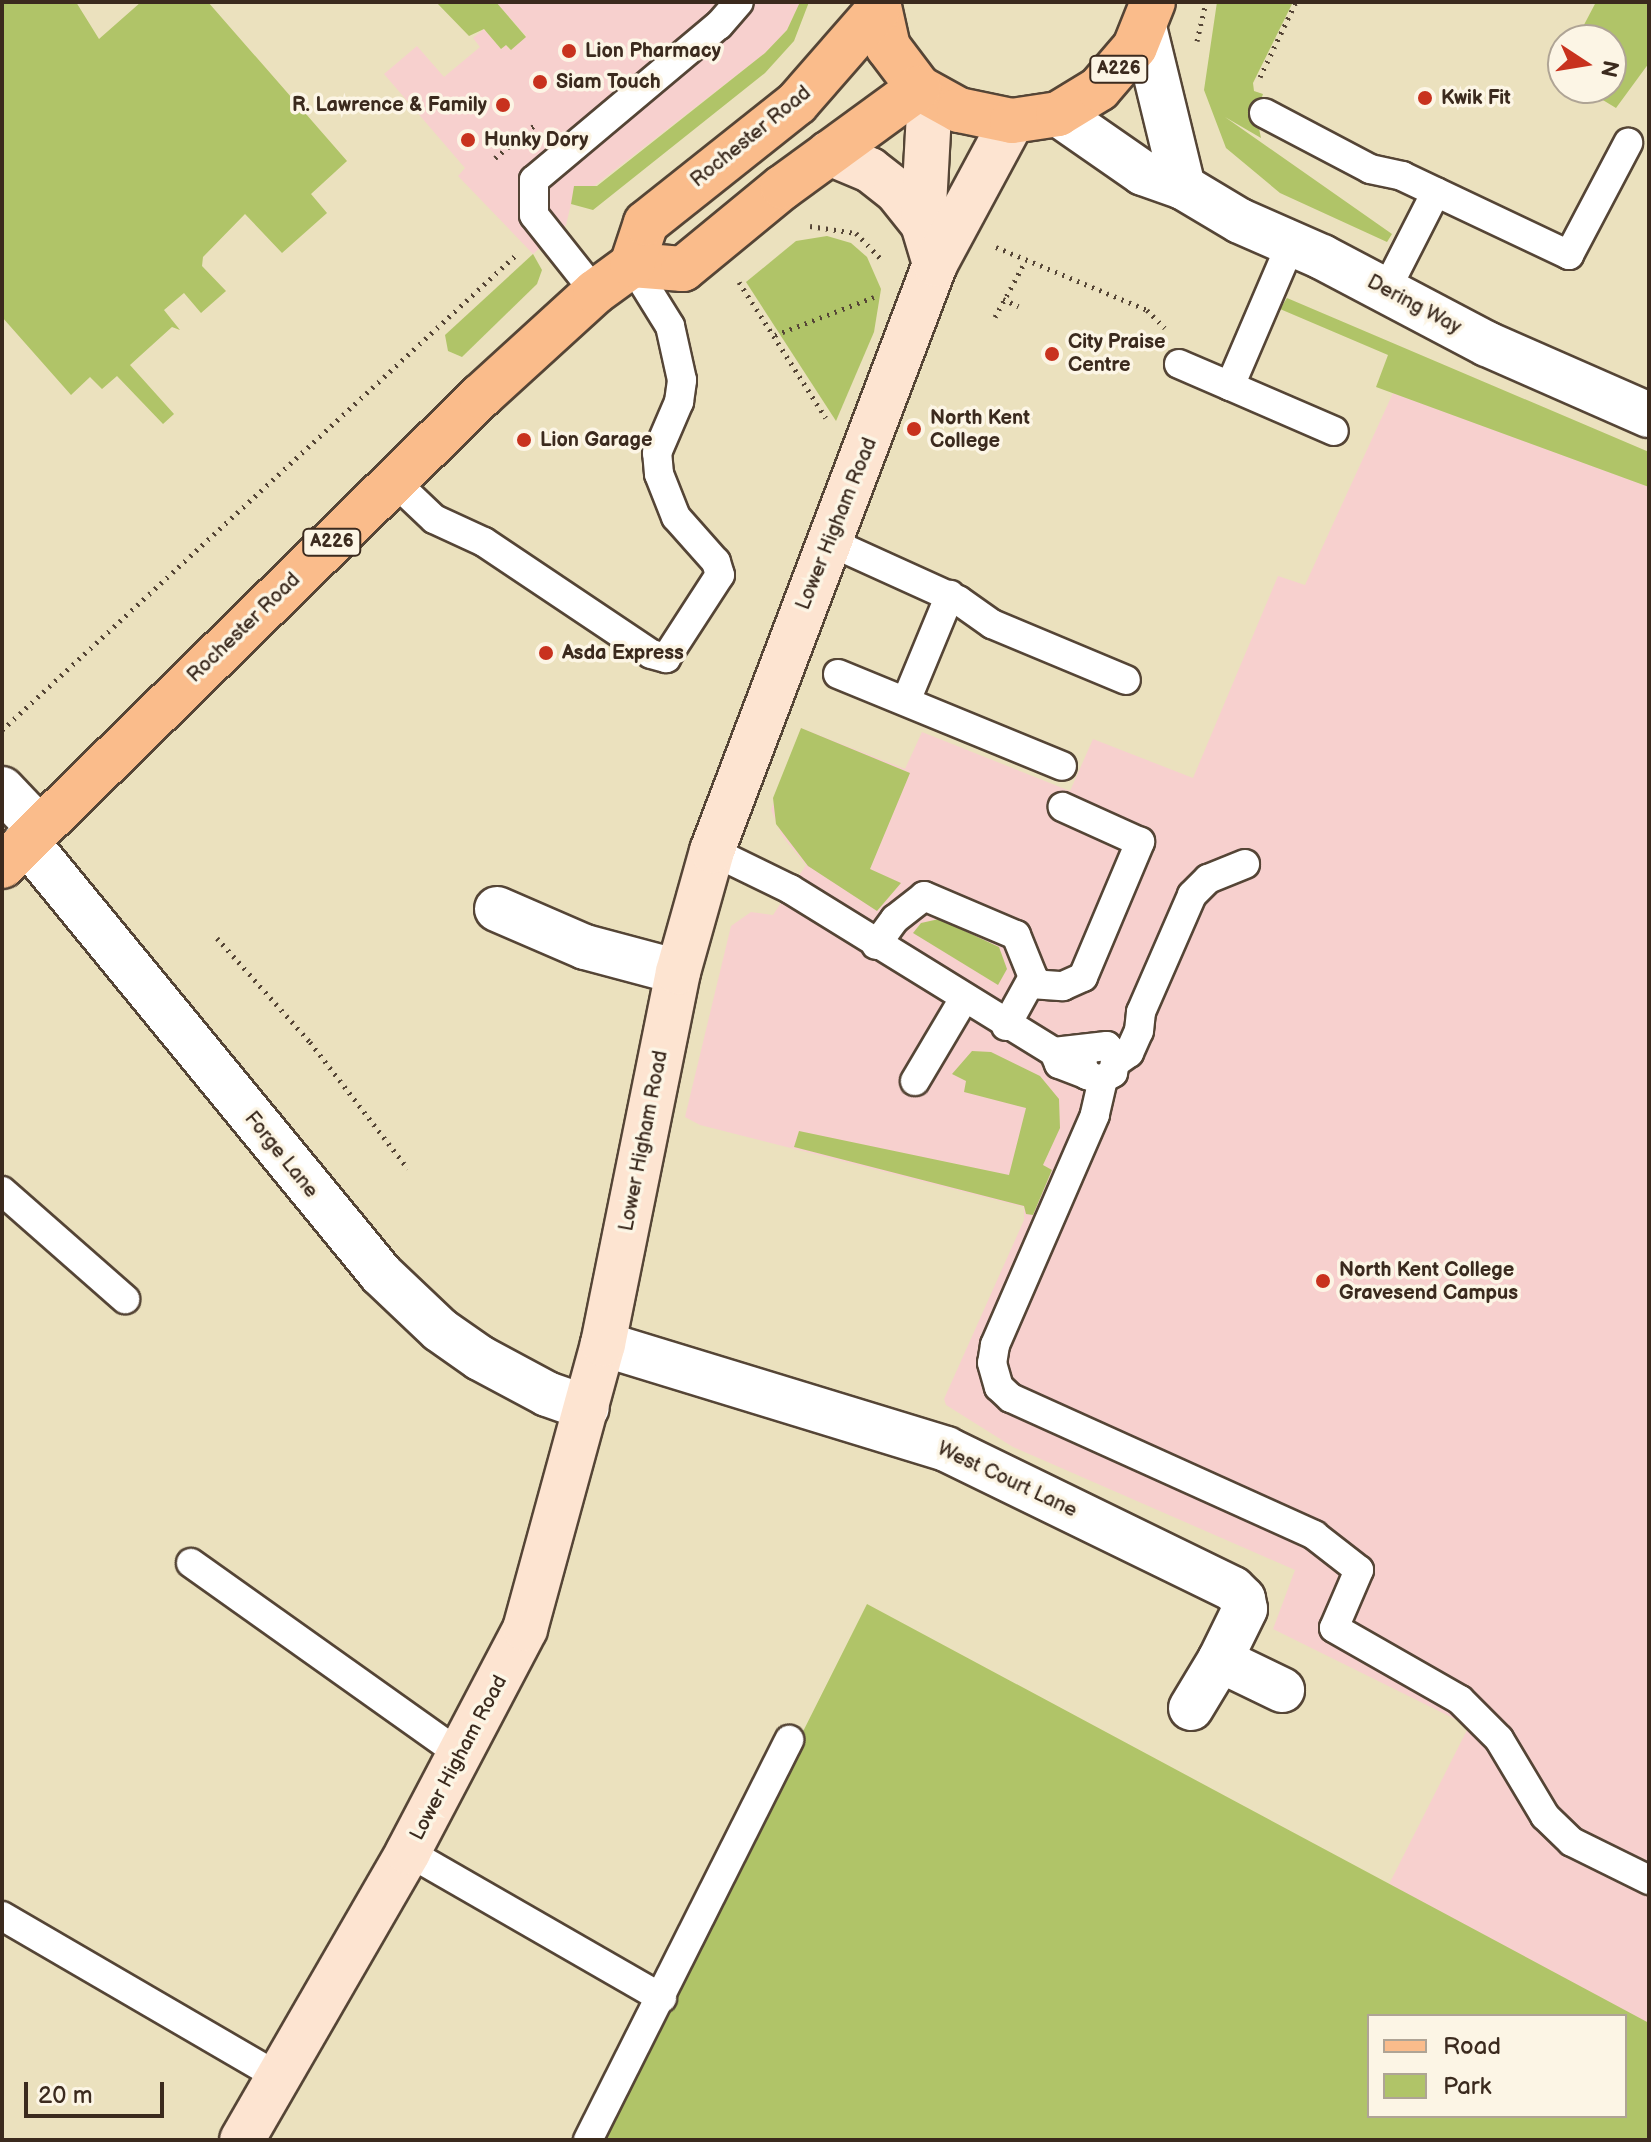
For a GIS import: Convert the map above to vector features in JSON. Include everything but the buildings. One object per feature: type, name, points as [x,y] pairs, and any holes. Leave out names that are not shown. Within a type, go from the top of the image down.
[{"type":"main road","name":"A226","points":[[878,6],[888,47],[924,92],[959,110],[1012,121],[1058,114],[1112,77],[1149,16]]},
{"type":"main road","name":"Rochester Road","points":[[22,845],[394,481],[595,292],[632,265],[646,223],[797,103],[878,6]]},
{"type":"main road","points":[[632,265],[683,269],[829,153],[924,92]]},
{"type":"street","points":[[1149,16],[1183,187]]},
{"type":"street","name":"Lower Higham Road","points":[[924,92],[929,244]]},
{"type":"street","name":"Dering Way","points":[[1058,114],[1143,173],[1183,187],[1487,344],[1649,415]]},
{"type":"street","name":"Lower Higham Road","points":[[242,2140],[408,1852],[525,1629],[603,1344],[678,972],[712,851],[830,542],[929,244],[1012,121]]},
{"type":"street","points":[[829,153],[885,181],[929,244]]},
{"type":"street","name":"Forge Lane","points":[[2,789],[22,845],[381,1274],[440,1330],[480,1358],[561,1401],[587,1408]]},
{"type":"street","points":[[497,909],[585,947],[678,972]]},
{"type":"street","name":"West Court Lane","points":[[603,1344],[946,1449],[1233,1589],[1243,1599],[1245,1609],[1220,1660],[1191,1708]]},
{"type":"street","points":[[1220,1660],[1282,1690]]},
{"type":"lane","points":[[595,292],[544,229],[531,206],[537,177],[719,25],[739,2]]},
{"type":"lane","points":[[1264,113],[1364,166],[1436,192],[1561,254],[1572,255],[1628,143]]},
{"type":"lane","points":[[1386,290],[1436,192]]},
{"type":"lane","points":[[1230,386],[1291,244]]},
{"type":"lane","points":[[394,481],[434,519],[484,542],[651,654],[666,658],[720,575],[716,562],[676,517],[659,474],[657,453],[679,402],[682,380],[670,326],[632,265]]},
{"type":"lane","points":[[1179,364],[1334,431]]},
{"type":"lane","points":[[830,542],[950,595],[992,624],[1126,680]]},
{"type":"lane","points":[[906,701],[950,595]]},
{"type":"lane","points":[[838,674],[1062,766]]},
{"type":"lane","points":[[1031,984],[1063,986],[1083,977],[1140,842],[1063,807]]},
{"type":"lane","points":[[712,851],[752,867],[1006,1026],[1054,1052],[1099,1062]]},
{"type":"lane","points":[[1245,864],[1208,879],[1192,895],[1141,1012],[1099,1062],[1095,1115],[995,1345],[992,1363],[999,1387],[1011,1398],[1314,1535],[1359,1570],[1334,1628],[1460,1700],[1499,1739],[1545,1816],[1572,1842],[1649,1880]]},
{"type":"lane","points":[[876,945],[899,916],[929,896],[1019,937],[1031,967],[1031,984],[1006,1026]]},
{"type":"lane","points":[[915,1081],[963,1000]]},
{"type":"lane","points":[[2,1191],[125,1299]]},
{"type":"lane","points":[[191,1563],[461,1755]]},
{"type":"lane","points":[[588,2140],[789,1740]]},
{"type":"lane","points":[[408,1852],[662,1998]]},
{"type":"lane","points":[[2,1916],[279,2077]]},
{"type":"path","points":[[1264,113],[1268,93],[1258,80],[1296,2]]},
{"type":"path","points":[[798,228],[826,226],[856,233],[886,269]]},
{"type":"path","points":[[2,730],[544,229]]},
{"type":"path","points":[[984,242],[1025,262],[1148,311],[1154,323],[1187,338],[1179,364]]},
{"type":"path","points":[[995,317],[1025,262]]},
{"type":"path","points":[[732,276],[775,335],[833,426]]},
{"type":"path","points":[[775,335],[878,296]]},
{"type":"path","points":[[1003,299],[1018,306]]},
{"type":"path","points":[[2,720],[10,723]]},
{"type":"path","points":[[217,938],[310,1042],[408,1169]]},
{"type":"shaded area","points":[[496,2],[800,2],[787,30],[765,53],[571,204],[566,225],[533,254],[458,176],[465,168],[384,74],[417,46],[444,77],[480,47],[473,38],[484,29],[501,49],[506,45],[510,50],[526,36]]},
{"type":"shaded area","name":"North Kent College Gravesend Campus","points":[[1393,393],[1649,487],[1649,2048],[1627,2019],[1627,2014],[1620,2014],[1373,1916],[1469,1726],[1273,1629],[1295,1570],[1013,1447],[946,1405],[944,1399],[1024,1220],[1024,1207],[700,1125],[685,1117],[731,926],[751,912],[773,915],[806,865],[782,836],[771,810],[801,728],[905,769],[922,732],[1070,791],[1093,739],[1193,778],[1278,576],[1305,585]]},
{"type":"green space","points":[[2,2],[76,2],[99,39],[141,2],[208,2],[347,161],[311,194],[327,213],[282,253],[245,214],[203,257],[202,266],[226,291],[201,313],[184,293],[164,310],[180,330],[172,327],[130,365],[174,414],[163,424],[117,376],[102,389],[90,377],[71,395],[2,317]]},
{"type":"green space","points":[[436,2],[496,2],[526,37],[511,50],[506,45],[501,49],[484,29],[469,36]]},
{"type":"green space","points":[[800,2],[809,2],[794,41],[765,73],[593,210],[571,204],[574,186],[597,186],[765,53],[787,30]]},
{"type":"green space","points":[[1217,2],[1293,2],[1253,83],[1254,91],[1263,94],[1256,114],[1261,138],[1225,117],[1392,234],[1387,242],[1280,193],[1226,148],[1204,90]]},
{"type":"green space","points":[[1596,2],[1649,2],[1649,63],[1627,93],[1627,24],[1584,24]]},
{"type":"green space","points":[[827,236],[851,243],[867,257],[881,289],[874,332],[836,421],[746,282],[796,241]]},
{"type":"green space","points":[[533,254],[542,270],[537,284],[462,357],[448,351],[445,335]]},
{"type":"green space","points":[[1287,298],[1649,452],[1649,487],[1376,387],[1388,355],[1280,309]]},
{"type":"green space","points":[[801,728],[910,773],[870,869],[901,883],[877,911],[808,866],[776,824],[773,798]]},
{"type":"green space","points":[[939,919],[999,947],[1007,969],[998,985],[913,933],[921,923]]},
{"type":"green space","points":[[972,1051],[991,1052],[1040,1076],[1059,1099],[1060,1128],[1043,1165],[1052,1170],[1033,1215],[1026,1214],[1024,1206],[794,1147],[799,1131],[1009,1175],[1026,1108],[964,1092],[966,1081],[952,1074]]},
{"type":"green space","points":[[867,1604],[1649,2023],[1649,2140],[598,2140]]},
{"type":"place","name":"Lion Pharmacy","points":[[569,51]]},
{"type":"place","name":"Siam Touch","points":[[540,82]]},
{"type":"place","name":"Kwik Fit","points":[[1425,98]]},
{"type":"place","name":"R. Lawrence & Family","points":[[503,105]]},
{"type":"place","name":"Hunky Dory","points":[[468,140]]},
{"type":"place","name":"City Praise Centre","points":[[1052,354]]},
{"type":"place","name":"North Kent College","points":[[914,429]]},
{"type":"place","name":"Lion Garage","points":[[524,440]]},
{"type":"place","name":"Asda Express","points":[[546,653]]},
{"type":"place","name":"North Kent College Gravesend Campus","points":[[1323,1281]]}]
